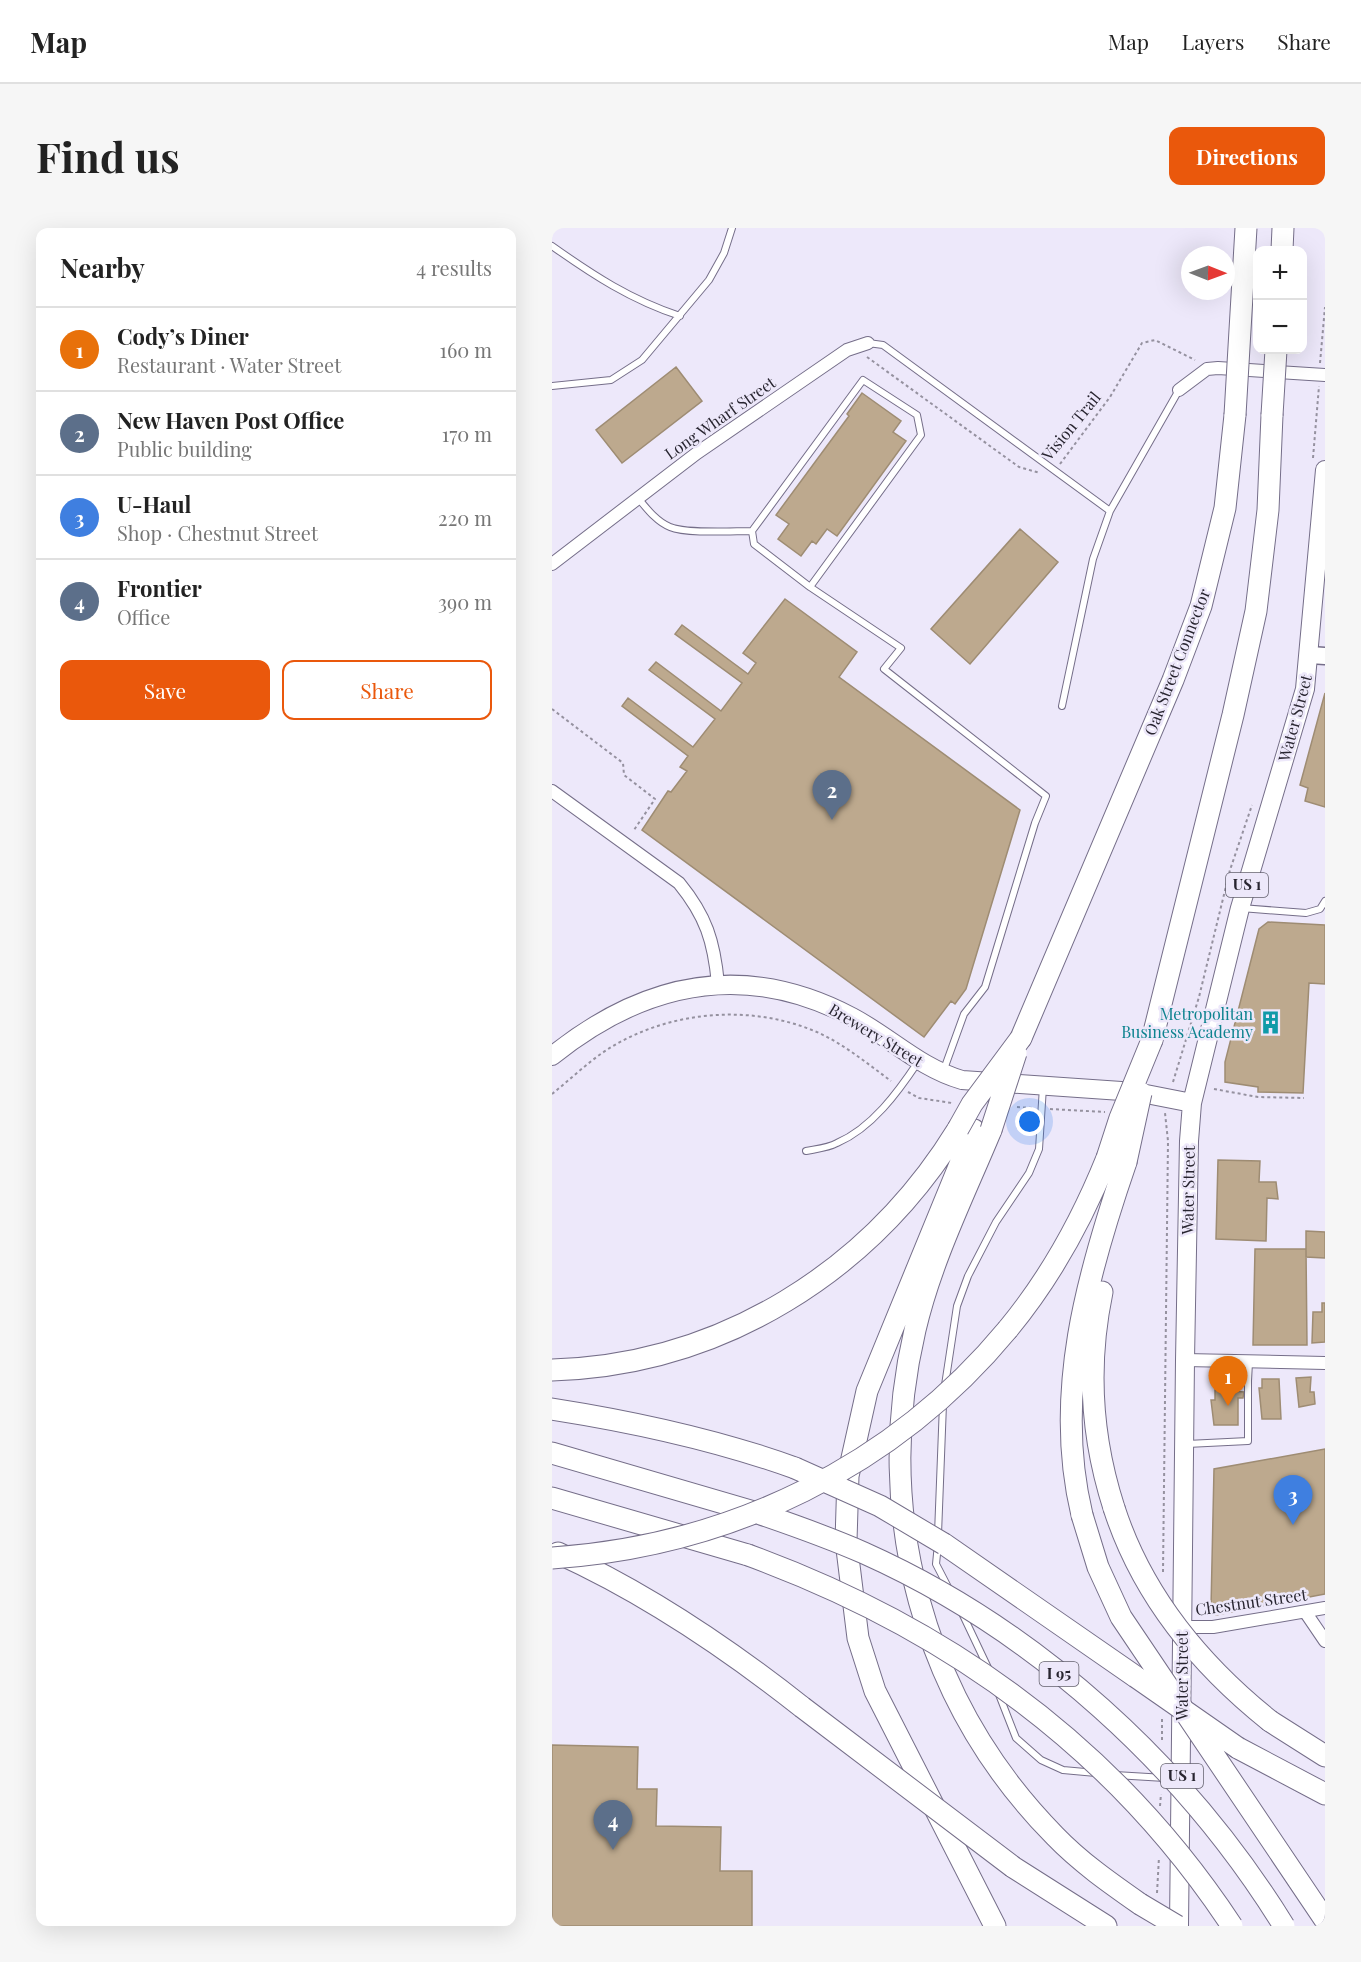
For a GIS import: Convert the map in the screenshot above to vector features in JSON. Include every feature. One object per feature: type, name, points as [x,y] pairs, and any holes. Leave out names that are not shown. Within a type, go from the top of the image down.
[{"type":"highway","name":"Oak Street Connector","points":[[1021,1038],[1168,691],[1201,606],[1225,508],[1235,415],[1246,228]]},
{"type":"highway","points":[[1282,246],[1283,228]]},
{"type":"highway","points":[[1276,354],[1266,534],[1251,637],[1152,1040],[1120,1118],[1117,1160],[1109,1211],[1074,1359],[1070,1439],[1082,1515],[1098,1568],[1121,1617],[1325,1920]]},
{"type":"highway","points":[[1021,1038],[972,1104],[974,1130],[909,1358],[899,1455],[908,1550],[925,1618],[945,1679],[992,1761],[1056,1838],[1140,1904],[1178,1926]]},
{"type":"highway","points":[[995,1926],[875,1691],[858,1638],[846,1530],[850,1467],[867,1391],[974,1130],[1021,1038]]},
{"type":"highway","points":[[552,1370],[620,1363],[674,1350],[729,1331],[794,1298],[827,1275],[888,1222],[924,1178],[974,1130]]},
{"type":"highway","points":[[552,1558],[621,1550],[674,1540],[733,1522],[791,1499],[846,1469],[910,1425],[954,1389],[1008,1329],[1044,1282],[1117,1160]]},
{"type":"highway","points":[[1117,1160],[1121,1211],[1097,1319],[1093,1366],[1098,1441],[1114,1508],[1133,1555],[1176,1628],[1220,1678],[1270,1721],[1325,1756]]},
{"type":"highway","points":[[552,1409],[688,1434],[738,1448],[795,1468],[880,1506],[944,1544],[1238,1748],[1325,1794]]},
{"type":"highway","name":"I 95","points":[[552,1453],[761,1514],[856,1550],[912,1577],[1006,1634],[1049,1666],[1131,1736],[1169,1775],[1238,1857],[1284,1926]]},
{"type":"highway","name":"I 95","points":[[552,1498],[748,1555],[824,1584],[890,1616],[968,1662],[1026,1703],[1101,1767],[1138,1804],[1193,1870],[1232,1926]]},
{"type":"highway","points":[[552,1550],[605,1576],[683,1621],[802,1707],[1013,1868],[1106,1926]]},
{"type":"main road","name":"Water Street","points":[[1178,1926],[1182,1779],[1181,1627],[1185,1360],[1189,1141],[1192,1103],[1240,908],[1317,655],[1325,470]]},
{"type":"main road","name":"Brewery Street","points":[[552,1056],[578,1035],[615,1012],[642,1000],[687,987],[718,984],[783,991],[815,1000],[853,1017],[918,1061],[943,1074],[981,1083],[1136,1092],[1192,1103]]},
{"type":"street","name":"Long Wharf Street","points":[[552,564],[697,453],[846,350],[868,343]]},
{"type":"street","points":[[1179,390],[1207,369],[1325,375]]},
{"type":"street","points":[[552,791],[679,883],[694,902],[711,934],[718,984]]},
{"type":"street","points":[[1185,1360],[1325,1363]]},
{"type":"street","name":"Chestnut Street","points":[[1181,1627],[1213,1627],[1325,1608]]},
{"type":"street","points":[[1306,1613],[1325,1641]]},
{"type":"lane","points":[[552,386],[581,382],[598,383],[620,376],[642,360],[714,272],[732,228]]},
{"type":"lane","points":[[552,246],[620,292],[646,305],[680,316]]},
{"type":"lane","name":"Long Wharf Street","points":[[868,343],[883,345],[1110,511]]},
{"type":"lane","points":[[810,587],[921,435],[917,415],[863,380],[752,531],[754,544],[810,587],[901,648],[884,669],[1046,796],[1035,822],[985,987],[964,1014],[943,1074]]},
{"type":"lane","points":[[1062,706],[1093,559],[1110,511],[1179,390]]},
{"type":"lane","points":[[638,498],[651,513],[669,527],[683,530],[752,531]]},
{"type":"lane","points":[[1240,908],[1306,913],[1320,909],[1325,901]]},
{"type":"lane","points":[[806,1151],[837,1143],[867,1122],[901,1087],[918,1061]]},
{"type":"lane","points":[[1043,1086],[1039,1149],[1029,1173],[996,1222],[968,1276],[957,1306],[950,1341],[941,1421],[936,1564],[978,1644],[1016,1738],[1033,1752],[1063,1770],[1182,1779]]},
{"type":"lane","points":[[1184,1444],[1248,1441],[1249,1362]]},
{"type":"lane","points":[[1220,1381],[1248,1381]]},
{"type":"path","name":"Vision Trail","points":[[846,350],[860,352],[1019,467],[1041,474],[1054,470],[1110,396],[1142,343],[1155,340],[1197,361],[1207,369]]},
{"type":"path","points":[[552,709],[623,763],[624,775],[655,800],[634,830]]},
{"type":"path","points":[[552,1094],[612,1047],[631,1037],[667,1023],[719,1015],[775,1019],[819,1033],[919,1098],[955,1103]]},
{"type":"path","points":[[1214,1089],[1258,1097],[1304,1098]]},
{"type":"path","points":[[1010,1107],[1106,1112]]},
{"type":"path","points":[[1161,1116],[1165,1115],[1167,1122],[1168,1141],[1167,1312]]},
{"type":"building","points":[[676,367],[702,401],[622,463],[596,430]]},
{"type":"building","points":[[862,393],[901,421],[893,432],[906,441],[837,536],[827,529],[816,544],[812,541],[801,556],[778,539],[789,524],[776,515],[849,416],[847,414]]},
{"type":"building","points":[[1020,529],[1058,562],[970,664],[931,629]]},
{"type":"building","points":[[785,599],[857,652],[839,677],[1020,810],[966,989],[955,1004],[951,1001],[924,1037],[642,830],[668,791],[671,792],[687,771],[680,767],[688,756],[622,706],[628,698],[693,747],[715,719],[649,670],[656,662],[721,711],[742,683],[675,634],[682,625],[748,674],[756,663],[743,653]]},
{"type":"building","points":[[1325,693],[1325,807],[1305,801],[1308,788],[1300,785]]},
{"type":"building","name":"Metropolitan Business Academy","points":[[1268,922],[1325,925],[1325,984],[1309,983],[1303,1093],[1258,1092],[1258,1087],[1225,1082],[1225,1062],[1259,929]]},
{"type":"building","points":[[1218,1160],[1260,1161],[1259,1182],[1276,1182],[1278,1199],[1267,1198],[1266,1241],[1216,1239]]},
{"type":"building","points":[[1306,1231],[1325,1232],[1325,1258],[1306,1257]]},
{"type":"building","points":[[1255,1249],[1306,1249],[1307,1345],[1253,1345]]},
{"type":"building","points":[[1322,1303],[1325,1303],[1325,1342],[1312,1343],[1313,1312],[1322,1312]]},
{"type":"building","points":[[1311,1377],[1310,1392],[1314,1392],[1315,1404],[1299,1407],[1296,1378]]},
{"type":"building","points":[[1262,1379],[1279,1379],[1281,1419],[1262,1419],[1259,1388],[1262,1388]]},
{"type":"building","points":[[1215,1390],[1244,1392],[1243,1398],[1238,1398],[1238,1425],[1214,1425],[1211,1400],[1215,1400]]},
{"type":"building","points":[[1325,1449],[1325,1594],[1216,1615],[1211,1608],[1214,1469]]},
{"type":"building","points":[[552,1745],[638,1747],[637,1789],[657,1789],[656,1826],[721,1827],[720,1871],[752,1871],[752,1926],[552,1926]]},
{"type":"place","name":"New Haven Post Office","points":[[832,820]]},
{"type":"place","name":"Metropolitan Business Academy","points":[[1271,1023]]},
{"type":"place","name":"Cody’s Diner","points":[[1228,1406]]},
{"type":"place","name":"U-Haul","points":[[1293,1525]]},
{"type":"place","name":"Frontier","points":[[613,1850]]}]
